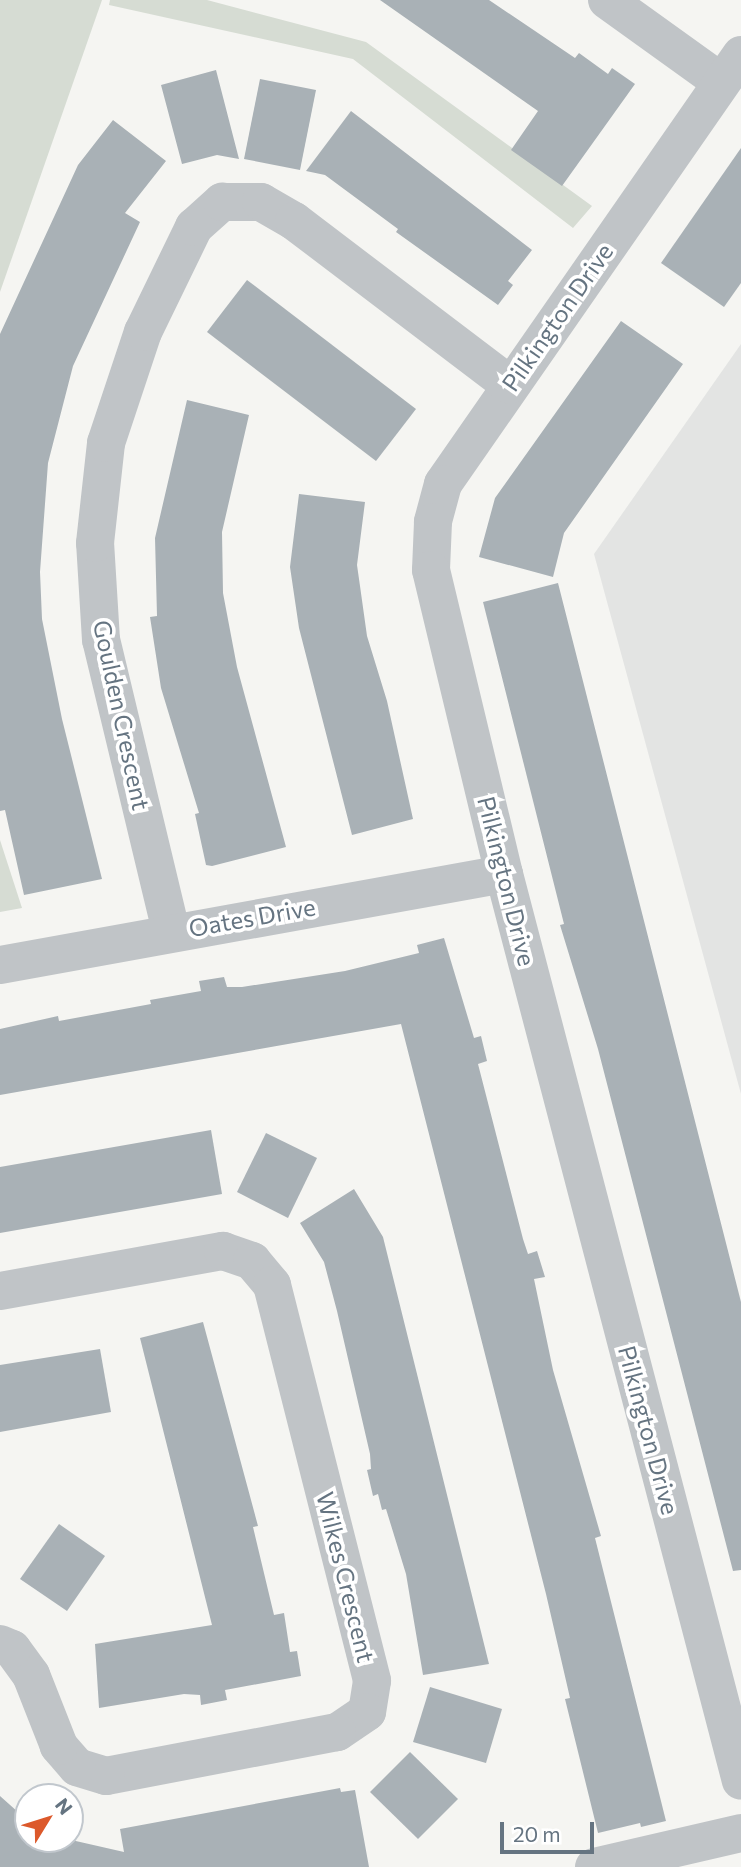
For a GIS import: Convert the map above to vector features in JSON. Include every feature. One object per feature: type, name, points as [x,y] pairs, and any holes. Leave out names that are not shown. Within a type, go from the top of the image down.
[{"type":"street","points":[[607,0],[731,68]]},
{"type":"street","name":"Pilkington Drive","points":[[731,68],[443,484],[433,522],[431,570],[504,874],[741,1781]]},
{"type":"street","name":"Goulden Crescent","points":[[171,931],[100,640],[95,543],[106,443],[144,332],[194,227],[222,202],[261,202],[294,221],[510,385]]},
{"type":"street","name":"Oates Drive","points":[[0,965],[171,931],[504,874]]},
{"type":"street","name":"Wilkes Crescent","points":[[0,1291],[223,1251],[252,1261],[272,1285],[372,1681],[367,1712],[337,1732],[106,1776],[77,1767],[59,1746],[31,1675],[12,1649],[0,1644]]},
{"type":"street","points":[[594,1867],[741,1833]]},
{"type":"shaded area","points":[[0,0],[102,0],[0,292]]},
{"type":"shaded area","points":[[110,0],[207,0],[366,42],[592,206],[573,228],[353,59],[109,5]]},
{"type":"shaded area","points":[[741,344],[741,1094],[594,554]]},
{"type":"shaded area","points":[[0,840],[22,908],[0,912]]},
{"type":"building","points":[[380,0],[489,0],[575,58],[579,53],[608,74],[612,68],[635,84],[562,186],[511,150],[538,111]]},
{"type":"building","points":[[216,70],[239,159],[217,155],[182,164],[161,85]]},
{"type":"building","points":[[260,79],[316,90],[300,170],[244,159]]},
{"type":"building","points":[[351,111],[532,250],[508,281],[513,285],[498,305],[396,232],[398,229],[325,175],[306,171]]},
{"type":"building","points":[[113,120],[166,161],[125,213],[140,222],[73,366],[48,463],[40,572],[42,619],[62,719],[102,879],[24,895],[5,810],[0,811],[0,334],[78,165]]},
{"type":"building","points":[[741,148],[741,283],[724,307],[661,263]]},
{"type":"building","points":[[247,280],[416,409],[376,461],[207,332]]},
{"type":"building","points":[[621,321],[683,364],[564,533],[553,577],[479,557],[495,498]]},
{"type":"building","points":[[187,400],[249,415],[222,532],[223,593],[237,667],[286,847],[212,866],[206,865],[195,814],[199,813],[161,688],[150,617],[157,616],[155,538]]},
{"type":"building","points":[[299,494],[365,502],[357,565],[367,636],[387,701],[413,819],[352,835],[299,628],[290,567]]},
{"type":"building","points":[[558,583],[741,1302],[741,1570],[733,1571],[598,1049],[560,925],[564,924],[483,602]]},
{"type":"building","points":[[444,938],[474,1038],[481,1036],[487,1061],[478,1064],[523,1239],[528,1254],[537,1251],[545,1277],[534,1279],[553,1370],[601,1536],[595,1538],[666,1821],[641,1827],[640,1823],[598,1833],[565,1699],[570,1698],[546,1594],[401,1024],[0,1095],[0,1029],[58,1016],[59,1021],[151,1004],[150,1000],[201,991],[199,981],[224,977],[227,987],[242,987],[345,971],[419,953],[417,945]]},
{"type":"building","points":[[211,1130],[222,1194],[0,1233],[0,1167]]},
{"type":"building","points":[[266,1133],[317,1158],[288,1218],[237,1192]]},
{"type":"building","points":[[354,1189],[383,1237],[489,1664],[423,1675],[406,1574],[386,1509],[382,1510],[378,1494],[373,1496],[367,1470],[371,1469],[370,1454],[324,1262],[300,1223]]},
{"type":"building","points":[[203,1322],[258,1526],[253,1527],[274,1615],[284,1613],[290,1652],[297,1651],[301,1676],[225,1690],[227,1700],[201,1705],[200,1695],[184,1694],[99,1708],[95,1644],[212,1625],[140,1338]]},
{"type":"building","points":[[100,1349],[111,1412],[0,1432],[0,1365]]},
{"type":"building","points":[[59,1524],[105,1556],[67,1611],[20,1579]]},
{"type":"building","points":[[430,1687],[502,1709],[486,1763],[413,1742]]},
{"type":"building","points":[[410,1752],[458,1799],[418,1839],[370,1792]]},
{"type":"building","points":[[340,1788],[341,1792],[355,1790],[369,1867],[0,1867],[0,1796],[14,1808],[14,1853],[84,1853],[84,1843],[124,1852],[120,1829]]}]
